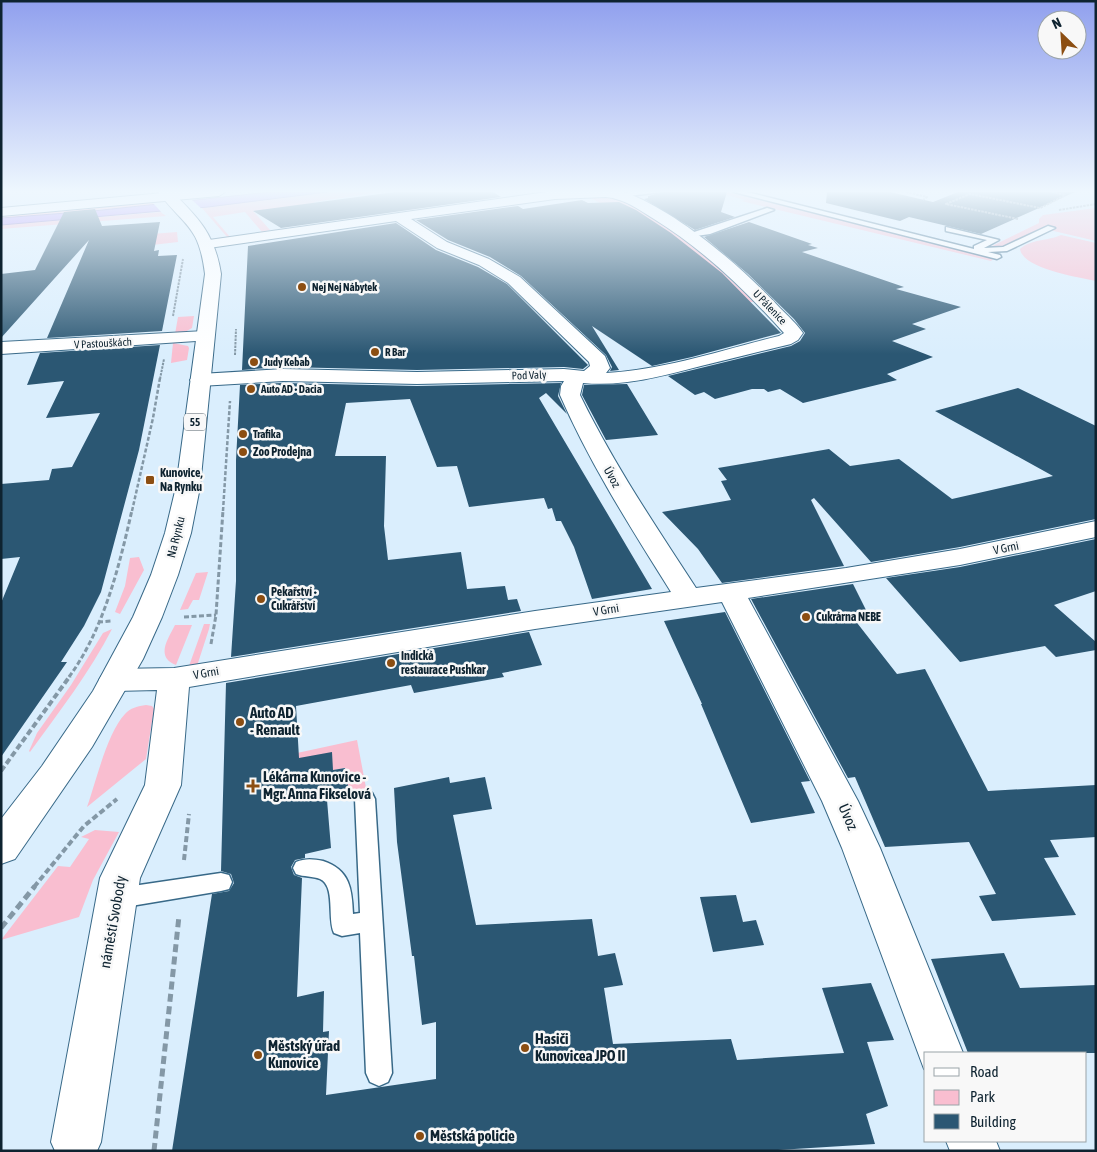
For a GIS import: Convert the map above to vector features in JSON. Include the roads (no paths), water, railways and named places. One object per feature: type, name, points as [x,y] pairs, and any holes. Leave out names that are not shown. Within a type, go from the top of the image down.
[{"type":"street","name":"Na Rynku","points":[[1,848],[52,780],[86,728],[115,680],[156,597],[178,531],[192,456],[213,274],[209,246]]},
{"type":"street","points":[[444,246],[484,262],[514,280],[599,362],[600,368],[583,377]]},
{"type":"street","name":"U Pálenice","points":[[583,377],[609,379],[642,375],[785,340],[794,335],[789,326],[742,278],[702,246]]},
{"type":"street","name":"V Pastouškách","points":[[1,348],[168,340],[205,336]]},
{"type":"street","name":"Pod Valy","points":[[200,380],[283,375],[417,378],[583,377]]},
{"type":"street","name":"Úvoz","points":[[583,377],[571,386],[570,394],[614,482],[688,597]]},
{"type":"street","name":"V Grni","points":[[115,680],[174,679],[688,597],[960,557],[1096,529]]},
{"type":"street","name":"Úvoz","points":[[731,592],[840,801],[861,848],[940,1052]]},
{"type":"street","name":"náměstí Svobody","points":[[76,1142],[122,870],[159,796],[165,772],[174,679]]},
{"type":"lane","points":[[955,246],[997,257]]},
{"type":"lane","points":[[972,250],[982,246]]},
{"type":"lane","points":[[972,250],[1004,249],[1011,246]]},
{"type":"lane","points":[[365,799],[379,1073]]},
{"type":"lane","points":[[304,868],[318,868],[335,877],[340,884],[342,926],[372,920]]},
{"type":"lane","points":[[117,898],[221,882]]},
{"type":"place","name":"Nej Nej Nábytek","points":[[302,287]]},
{"type":"place","name":"R Bar","points":[[375,352]]},
{"type":"place","name":"Judy Kebab","points":[[254,362]]},
{"type":"place","name":"Auto AD - Dacia","points":[[251,389]]},
{"type":"place","name":"Trafika","points":[[243,434]]},
{"type":"place","name":"Zoo Prodejna","points":[[243,452]]},
{"type":"place","name":"Kunovice, Na Rynku","points":[[150,480]]},
{"type":"place","name":"Pekařství - Cukrářství","points":[[261,599]]},
{"type":"place","name":"Cukrárna NEBE","points":[[806,617]]},
{"type":"place","name":"Indická restaurace Pushkar","points":[[391,663]]},
{"type":"place","name":"Auto AD - Renault","points":[[240,722]]},
{"type":"place","name":"Lékárna Kunovice - Mgr. Anna Fikselová","points":[[253,786]]},
{"type":"place","name":"Hasiči Kunovicea JPO II","points":[[525,1048]]},
{"type":"place","name":"Městský úřad Kunovice","points":[[258,1055]]},
{"type":"place","name":"Městská policie","points":[[420,1136]]}]
